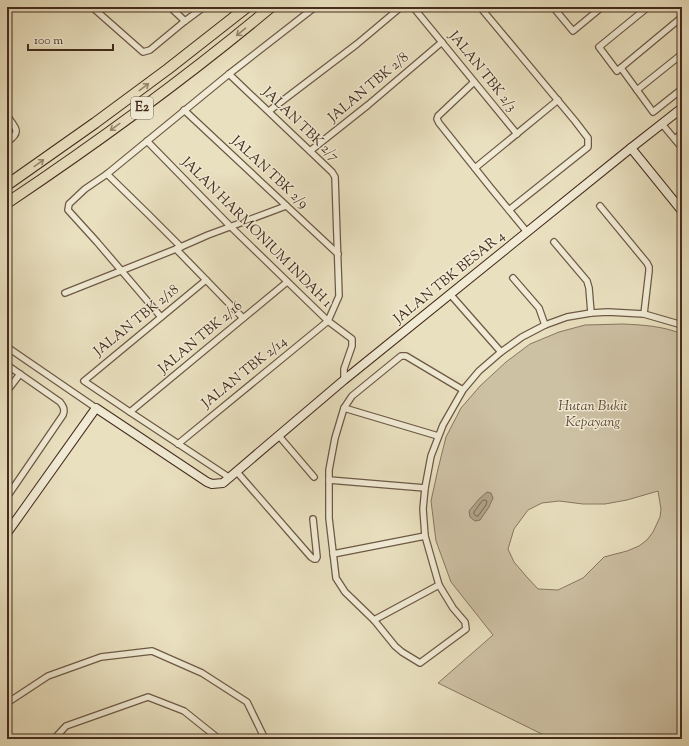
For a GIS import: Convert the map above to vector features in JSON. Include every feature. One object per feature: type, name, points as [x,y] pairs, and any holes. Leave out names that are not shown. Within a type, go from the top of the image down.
[{"type":"highway","name":"E2","points":[[7,185],[168,69],[247,7]]},
{"type":"highway","name":"E2","points":[[7,203],[151,102],[240,34],[272,7]]},
{"type":"street","points":[[92,7],[143,52],[150,50],[204,7]]},
{"type":"street","points":[[170,7],[185,21]]},
{"type":"street","points":[[161,318],[68,210],[68,206],[85,189],[107,174],[184,110],[315,7]]},
{"type":"street","points":[[269,111],[357,44],[401,7]]},
{"type":"street","name":"JALAN TBK 2/3","points":[[413,7],[517,134]]},
{"type":"street","points":[[480,7],[576,121],[588,138],[588,147],[510,210]]},
{"type":"street","points":[[554,7],[573,31],[602,7]]},
{"type":"street","points":[[648,7],[599,47],[617,71],[682,17]]},
{"type":"street","name":"JALAN TBK 2/8","points":[[310,151],[367,106],[442,42]]},
{"type":"street","points":[[637,90],[682,54]]},
{"type":"street","points":[[621,68],[653,112],[682,89]]},
{"type":"street","name":"JALAN TBK 2/7","points":[[229,74],[332,172],[335,177],[339,296],[328,321]]},
{"type":"street","points":[[474,82],[438,116],[437,119],[528,232]]},
{"type":"street","points":[[475,168],[558,100]]},
{"type":"street","name":"JALAN TBK BESAR 4","points":[[230,478],[344,380],[682,108]]},
{"type":"street","name":"JALAN TBK 2/9","points":[[184,110],[338,254]]},
{"type":"street","points":[[7,116],[16,128],[16,132],[10,141]]},
{"type":"street","points":[[662,124],[682,148]]},
{"type":"street","points":[[675,139],[682,133]]},
{"type":"street","name":"JALAN HARMONIUM INDAH 1","points":[[147,141],[287,282],[328,321],[352,339],[352,346],[344,369],[344,380]]},
{"type":"street","points":[[631,148],[682,211]]},
{"type":"street","points":[[107,174],[149,214],[206,280],[243,318]]},
{"type":"street","points":[[65,293],[230,226],[286,206]]},
{"type":"street","points":[[600,206],[647,263],[649,271],[644,314]]},
{"type":"street","points":[[554,242],[587,281],[591,313]]},
{"type":"street","points":[[513,278],[539,308],[545,324]]},
{"type":"street","name":"JALAN TBK 2/18","points":[[130,412],[84,381],[206,280]]},
{"type":"street","name":"JALAN TBK 2/16","points":[[130,412],[287,282]]},
{"type":"street","points":[[450,294],[501,352]]},
{"type":"street","points":[[462,390],[406,356],[402,356],[352,396],[344,408],[335,438],[329,470],[329,518],[336,578],[345,592],[374,620],[395,646],[420,663],[466,630],[465,622],[453,608],[439,585],[425,536],[423,514],[425,488],[431,456],[448,414],[462,390],[479,371],[501,352],[522,337],[545,324],[568,317],[608,312],[644,314],[682,326]]},
{"type":"street","name":"JALAN TBK 2/14","points":[[178,444],[328,321]]},
{"type":"street","points":[[7,347],[207,482],[212,484],[223,483],[230,478],[130,412]]},
{"type":"street","points":[[7,365],[60,402],[64,411],[63,415],[7,498]]},
{"type":"street","points":[[7,392],[20,374]]},
{"type":"street","points":[[7,533],[96,408]]},
{"type":"street","points":[[344,408],[438,436]]},
{"type":"street","points":[[279,436],[314,477]]},
{"type":"street","points":[[237,472],[311,557],[316,559],[318,557],[313,519]]},
{"type":"street","points":[[329,480],[425,488]]},
{"type":"street","points":[[333,554],[425,536]]},
{"type":"street","points":[[374,620],[439,585]]},
{"type":"street","points":[[7,703],[48,676],[101,657],[152,651],[202,673],[246,702],[263,735],[263,739]]},
{"type":"street","points":[[54,739],[66,726],[148,697],[184,711],[219,739]]},
{"type":"green space","name":"Hutan Bukit Kepayang","points":[[585,325],[645,325],[668,329],[682,334],[682,739],[552,739],[438,683],[493,635],[451,582],[436,541],[431,501],[446,437],[461,408],[480,386],[506,362],[530,344],[559,332]],"holes":[[[658,491],[661,509],[660,517],[653,532],[647,540],[639,546],[627,551],[604,557],[583,578],[558,590],[538,589],[514,562],[508,549],[514,529],[528,510],[542,503],[559,501],[583,504],[605,504],[627,500]]]},
{"type":"water","points":[[487,492],[491,493],[493,498],[480,520],[475,521],[470,517],[469,511]]}]
